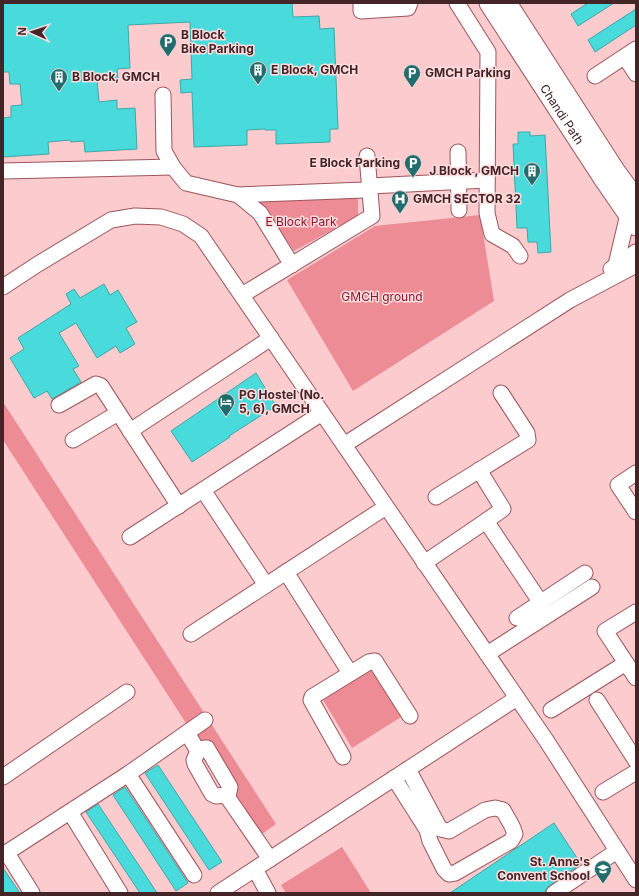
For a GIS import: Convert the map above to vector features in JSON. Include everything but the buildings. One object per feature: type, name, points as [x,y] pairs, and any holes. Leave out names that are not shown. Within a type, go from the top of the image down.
[{"type":"main road","name":"Chandi Path","points":[[489,3],[603,178],[633,213]]},
{"type":"main road","name":"Chandi Path","points":[[507,3],[616,172],[633,213]]},
{"type":"street","points":[[361,3],[361,11],[408,8],[410,3]]},
{"type":"street","points":[[457,3],[488,52],[487,213],[492,234],[513,246],[520,256]]},
{"type":"street","points":[[595,76],[630,53],[636,74]]},
{"type":"street","points":[[163,95],[164,151],[173,167],[186,183],[238,195],[364,190],[370,186],[487,180]]},
{"type":"street","points":[[458,152],[459,210]]},
{"type":"street","points":[[242,295],[372,216],[367,156]]},
{"type":"street","points":[[3,171],[173,167]]},
{"type":"street","points":[[238,195],[260,213],[292,265]]},
{"type":"street","points":[[616,270],[633,213]]},
{"type":"street","points":[[3,287],[111,220],[135,216],[161,217],[183,224],[201,236],[517,698],[636,880]]},
{"type":"street","points":[[344,445],[616,270],[636,252]]},
{"type":"street","points":[[616,270],[636,265]]},
{"type":"street","points":[[616,270],[636,277]]},
{"type":"street","points":[[130,431],[271,338]]},
{"type":"street","points":[[59,405],[96,384],[100,386],[179,506]]},
{"type":"street","points":[[436,497],[528,440],[527,433],[501,392]]},
{"type":"street","points":[[74,440],[118,413]]},
{"type":"street","points":[[130,537],[322,413]]},
{"type":"street","points":[[424,563],[503,509],[479,470]]},
{"type":"street","points":[[636,473],[618,485],[636,512]]},
{"type":"street","points":[[203,490],[266,585]]},
{"type":"street","points":[[191,634],[386,507]]},
{"type":"street","points":[[486,521],[541,602]]},
{"type":"street","points":[[286,572],[350,674]]},
{"type":"street","points":[[517,618],[585,573]]},
{"type":"street","points":[[487,654],[592,587]]},
{"type":"street","points":[[636,612],[605,630],[636,678]]},
{"type":"street","points":[[344,756],[311,700],[312,697],[369,662],[375,661],[410,716]]},
{"type":"street","points":[[551,710],[626,663]]},
{"type":"street","points":[[3,777],[128,692]]},
{"type":"street","points":[[218,893],[517,698]]},
{"type":"street","points":[[597,700],[636,761]]},
{"type":"street","points":[[32,893],[5,854],[128,774],[204,720]]},
{"type":"street","points":[[187,733],[198,751],[194,760],[195,764],[212,794],[216,796],[226,795],[270,860]]},
{"type":"street","points":[[394,778],[427,830],[430,841],[444,869],[449,874],[455,873],[512,841],[515,834],[512,826],[502,810],[495,808],[485,810],[449,831],[440,830],[408,769]]},
{"type":"street","points":[[603,792],[636,772]]},
{"type":"street","points":[[128,774],[194,875]]},
{"type":"street","points":[[70,812],[120,893]]},
{"type":"street","points":[[554,893],[617,851]]},
{"type":"street","points":[[256,868],[268,893]]},
{"type":"green space","name":"E Block Park","points":[[358,196],[358,216],[294,251],[258,201]]},
{"type":"green space","name":"GMCH ground","points":[[480,215],[494,301],[353,391],[287,280],[375,226]]},
{"type":"green space","points":[[3,402],[276,824],[259,836],[3,440]]},
{"type":"green space","points":[[372,668],[401,717],[352,748],[323,700]]},
{"type":"green space","points":[[342,847],[371,893],[286,893],[281,885]]},
{"type":"place","name":"B Block Bike Parking","points":[[168,57]]},
{"type":"place","name":"E Block, GMCH","points":[[258,85]]},
{"type":"place","name":"GMCH Parking","points":[[412,88]]},
{"type":"place","name":"B Block, GMCH","points":[[59,92]]},
{"type":"place","name":"E Block Parking","points":[[413,178]]},
{"type":"place","name":"J Block , GMCH","points":[[532,186]]},
{"type":"place","name":"GMCH SECTOR 32","points":[[400,214]]},
{"type":"place","name":"PG Hostel (No. 5, 6), GMCH","points":[[226,417]]},
{"type":"place","name":"St. Anne's Convent School","points":[[603,884]]}]
